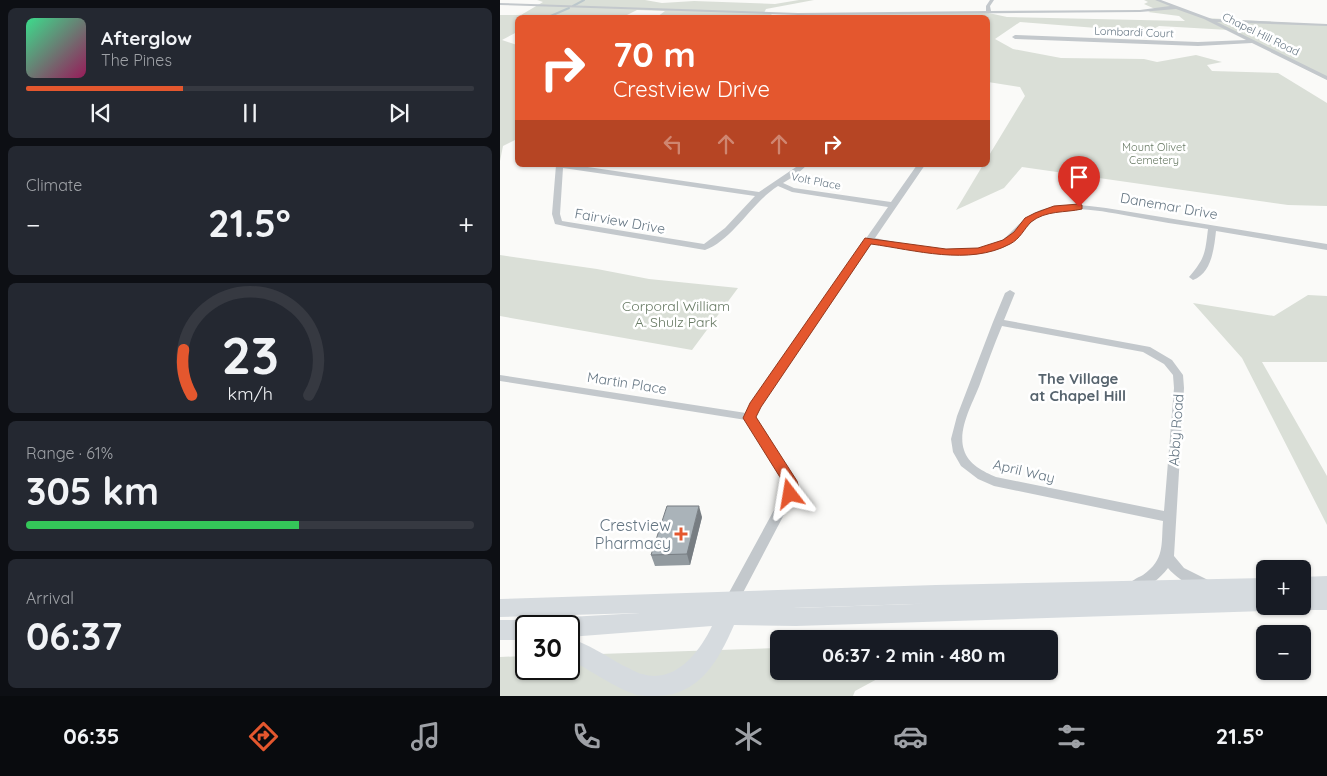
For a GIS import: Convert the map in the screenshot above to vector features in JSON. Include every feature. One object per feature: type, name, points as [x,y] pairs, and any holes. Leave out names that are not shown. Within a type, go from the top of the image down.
[{"type":"highway","points":[[1311,586],[1327,585]]},
{"type":"highway","points":[[580,626],[730,608],[936,594],[1256,587]]},
{"type":"highway","points":[[1311,601],[1327,601]]},
{"type":"highway","points":[[500,608],[730,608],[796,617],[1256,602]]},
{"type":"highway","points":[[580,654],[639,684],[650,687],[662,686],[685,678],[703,663],[730,608]]},
{"type":"highway","points":[[500,630],[515,630]]},
{"type":"street","points":[[519,5],[526,0]]},
{"type":"street","points":[[989,12],[988,6],[992,0]]},
{"type":"street","name":"Chapel Hill Road","points":[[1158,0],[1210,20],[1327,78]]},
{"type":"street","points":[[500,4],[798,14],[1151,11],[1178,7]]},
{"type":"street","points":[[1210,20],[1327,25]]},
{"type":"street","name":"Lombardi Court","points":[[1015,37],[1198,44],[1252,41]]},
{"type":"street","name":"Fairview Drive","points":[[560,167],[556,214],[558,222],[705,247]]},
{"type":"street","points":[[573,167],[762,195]]},
{"type":"street","points":[[779,184],[796,173],[801,167]]},
{"type":"street","points":[[730,608],[792,488],[790,481],[750,418],[755,406],[919,167]]},
{"type":"street","name":"Volt Place","points":[[705,247],[716,241],[762,195],[779,184],[792,190],[893,205]]},
{"type":"street","name":"Danemar Drive","points":[[869,240],[946,252],[979,251],[1007,242],[1029,220],[1038,214],[1070,207],[1106,210],[1327,247]]},
{"type":"street","points":[[1193,277],[1206,264],[1212,228]]},
{"type":"street","name":"April Way","points":[[1010,293],[963,416],[957,438],[960,455],[967,464],[984,478],[1011,486],[1170,517]]},
{"type":"street","name":"Abby Road","points":[[998,322],[1146,349],[1168,362],[1178,375],[1179,388],[1167,557]]},
{"type":"street","name":"Martin Place","points":[[500,378],[750,418]]},
{"type":"street","points":[[1128,590],[1155,575],[1162,568],[1167,557],[1179,572],[1192,580],[1215,588]]},
{"type":"green space","points":[[537,0],[645,0],[662,3],[694,1],[775,4],[799,0],[814,0],[766,9],[764,13],[773,13],[771,15],[660,15],[665,11],[637,10],[627,15],[521,15],[543,2]]},
{"type":"green space","name":"Mount Olivet Cemetery","points":[[1144,0],[1158,0],[1205,18],[1327,25],[1327,80],[1229,30],[1159,26],[1148,32],[1020,22],[995,39],[1013,49],[1061,58],[1144,59],[1157,62],[1196,55],[1222,62],[1207,65],[1212,71],[1278,73],[1327,103],[1327,206],[1288,205],[1022,167],[1004,188],[956,210],[982,167],[990,167],[990,154],[1025,96],[1020,87],[990,82],[990,15],[810,15],[984,12],[1007,17],[1185,21],[1179,16],[1148,12],[1155,9],[1144,4],[1148,2]]},
{"type":"green space","points":[[500,15],[515,15],[515,33],[502,40],[515,44],[515,140],[503,146],[500,161]]},
{"type":"green space","name":"Corporal William A. Shulz Park","points":[[500,255],[597,269],[649,279],[738,288],[692,350],[500,316]]},
{"type":"green space","points":[[1308,295],[1327,296],[1327,362],[1262,362],[1327,476],[1327,525],[1242,358],[1193,303],[1274,316]]},
{"type":"green space","points":[[770,648],[770,680],[875,680],[855,691],[853,696],[500,696],[500,657],[515,656],[515,680],[580,680],[580,655]]},
{"type":"building","name":"Crestview Pharmacy","points":[[667,506],[699,506],[687,554],[651,555]]},
{"type":"waterway","points":[[573,6],[584,0]]},
{"type":"waterway","points":[[553,15],[569,8]]},
{"type":"place","name":"Crestview Pharmacy","points":[[681,534]]},
{"type":"district","name":"The Village at Chapel Hill","points":[[1078,388]]},
{"type":"route","points":[[790,494],[792,488],[790,481],[750,418],[755,406],[869,240],[946,252],[979,251],[1007,242],[1017,234],[1024,224],[1038,214],[1054,209],[1079,207]]}]
